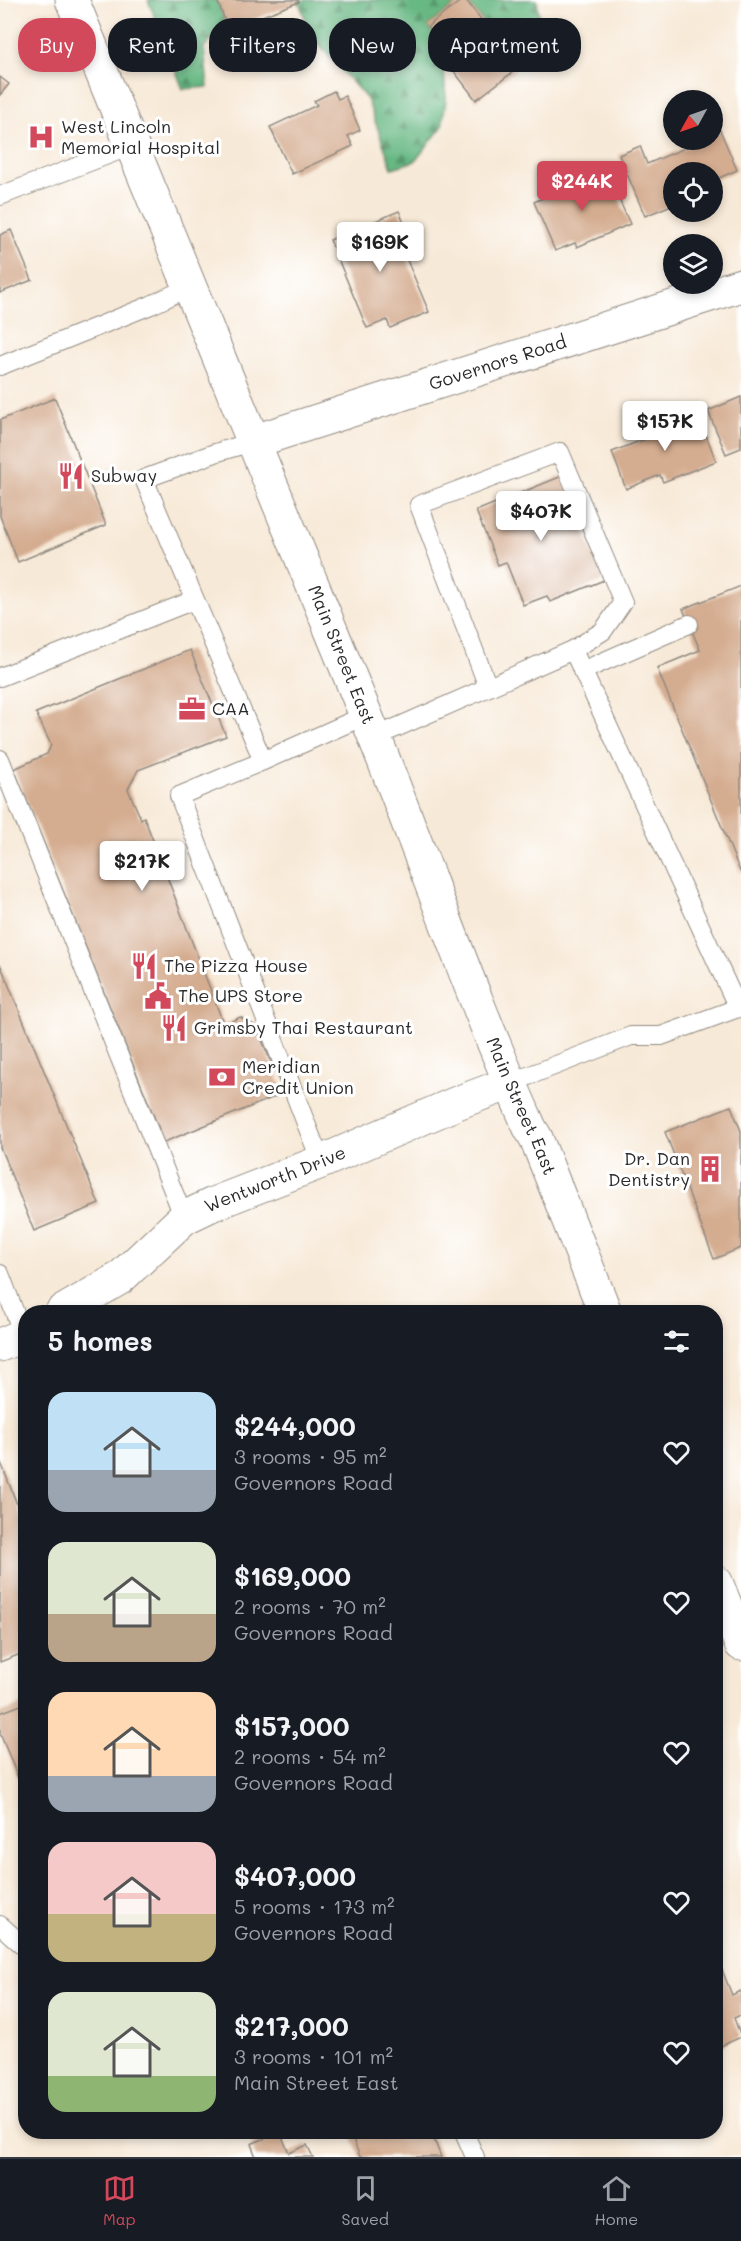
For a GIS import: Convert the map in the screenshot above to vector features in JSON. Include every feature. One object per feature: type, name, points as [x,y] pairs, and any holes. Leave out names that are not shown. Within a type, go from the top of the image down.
[{"type":"main road","name":"Main Street East","points":[[72,0],[189,287],[255,441],[370,726],[483,1022],[536,1138],[602,1305]]},
{"type":"main road","name":"Governors Road","points":[[255,441],[741,285]]},
{"type":"main road","name":"Wentworth Drive","points":[[74,1305],[120,1278],[184,1218],[213,1204],[321,1162],[457,1103],[510,1083]]},
{"type":"main road","points":[[723,1599],[741,1644]]},
{"type":"lane","points":[[0,196],[131,146]]},
{"type":"lane","points":[[0,366],[151,305],[189,287]]},
{"type":"lane","points":[[255,441],[144,479],[263,761]]},
{"type":"lane","points":[[321,1162],[178,796],[263,761],[488,687],[573,650],[603,631],[622,602],[560,452],[419,505],[488,687]]},
{"type":"lane","points":[[0,677],[194,600]]},
{"type":"lane","points":[[582,671],[689,624]]},
{"type":"lane","points":[[510,1083],[632,1036],[661,1036],[738,1008],[573,650]]},
{"type":"lane","points":[[0,759],[184,1218]]},
{"type":"lane","points":[[0,1274],[18,1336]]},
{"type":"lane","points":[[0,1925],[18,1941]]},
{"type":"lane","points":[[467,2139],[475,2157]]},
{"type":"green space","points":[[148,0],[217,0],[224,18],[209,18],[209,42],[204,47],[208,87],[183,89],[176,72],[197,72],[197,18],[155,18]]},
{"type":"green space","points":[[298,0],[462,0],[438,18],[428,18],[428,72],[444,72],[446,99],[442,127],[415,161],[392,168],[367,99],[343,72],[416,72],[416,18],[329,18],[329,56],[317,43],[317,18],[305,18]]},
{"type":"green space","points":[[466,0],[537,0],[539,18],[480,18]]},
{"type":"building","points":[[217,0],[298,0],[299,2],[257,18],[224,18]]},
{"type":"building","points":[[462,0],[466,0],[480,18],[438,18]]},
{"type":"building","points":[[455,72],[513,72],[476,100]]},
{"type":"building","points":[[0,77],[9,84],[0,95]]},
{"type":"building","points":[[334,91],[338,99],[345,96],[360,130],[348,136],[353,146],[292,174],[270,127],[317,105],[314,101]]},
{"type":"building","points":[[723,137],[737,170],[723,176],[723,162],[663,162],[663,209],[645,216],[619,155],[640,146],[647,164],[680,150],[723,150]]},
{"type":"building","points":[[606,170],[630,224],[577,247],[575,243],[555,251],[534,202]]},
{"type":"building","points":[[399,211],[407,229],[396,234],[429,312],[390,328],[387,320],[367,328],[330,240]]},
{"type":"building","points":[[11,230],[32,280],[0,293],[0,235]]},
{"type":"building","points":[[741,397],[741,448],[726,454],[708,411]]},
{"type":"building","points":[[55,398],[106,525],[18,562],[0,516],[0,420]]},
{"type":"building","points":[[698,414],[716,461],[663,482],[660,475],[626,489],[612,452],[645,439],[642,431],[678,417],[680,421]]},
{"type":"building","points":[[562,476],[604,580],[550,602],[547,596],[523,605],[506,562],[498,565],[476,511]]},
{"type":"building","points":[[741,586],[741,874],[657,668],[700,650],[683,609]]},
{"type":"building","points":[[190,650],[226,736],[138,770],[128,789],[141,819],[144,817],[224,1025],[240,1017],[256,1026],[284,1093],[162,1143],[156,1129],[159,1129],[14,769],[47,754],[51,745],[36,713]]},
{"type":"building","points":[[0,964],[99,1204],[34,1231],[0,1147]]},
{"type":"building","name":"Dr. Dan Dentistry","points":[[731,1106],[741,1131],[741,1248],[714,1259],[665,1132]]},
{"type":"building","points":[[0,1460],[18,1507],[18,1655],[0,1662]]},
{"type":"building","points":[[18,1706],[18,1778],[0,1733],[0,1713]]},
{"type":"building","points":[[723,1972],[732,1995],[740,1991],[741,1994],[741,2015],[734,2018],[741,2037],[723,2045]]},
{"type":"building","points":[[263,2139],[283,2139],[289,2153],[307,2145],[313,2157],[256,2157],[251,2144]]},
{"type":"building","points":[[353,2139],[434,2139],[441,2157],[360,2157]]},
{"type":"place","name":"West Lincoln Memorial Hospital","points":[[41,137]]},
{"type":"place","name":"Subway","points":[[71,476]]},
{"type":"place","name":"CAA","points":[[192,709]]},
{"type":"place","name":"The Pizza House","points":[[144,966]]},
{"type":"place","name":"The UPS Store","points":[[158,996]]},
{"type":"place","name":"Grimsby Thai Restaurant","points":[[174,1028]]},
{"type":"place","name":"Meridian Credit Union","points":[[222,1077]]},
{"type":"place","name":"Dr. Dan Dentistry","points":[[710,1169]]}]
